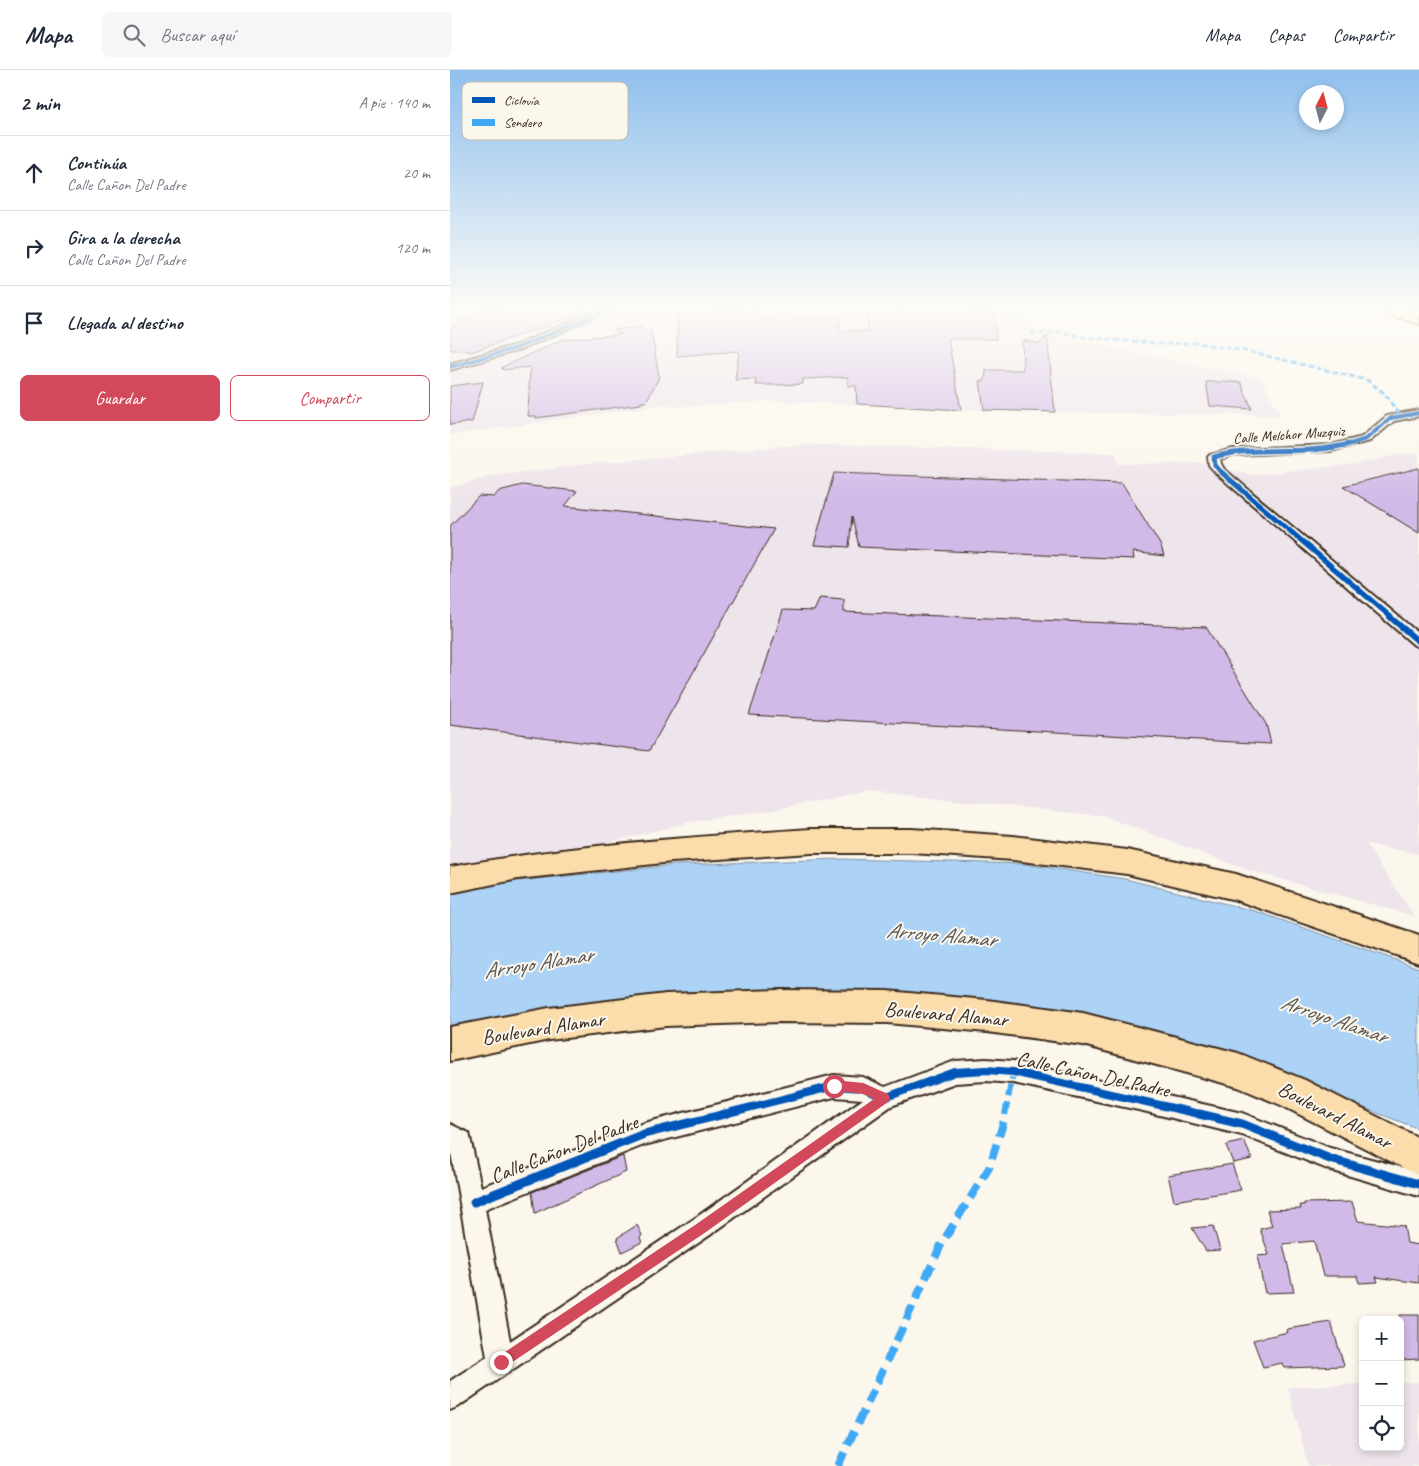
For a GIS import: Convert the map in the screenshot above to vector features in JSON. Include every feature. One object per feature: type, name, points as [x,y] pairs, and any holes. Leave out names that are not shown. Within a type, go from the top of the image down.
[{"type":"highway","points":[[450,880],[518,867],[672,850],[811,840],[912,841],[1004,848],[1127,862],[1236,887],[1419,948]]},
{"type":"highway","name":"Boulevard Alamar","points":[[450,1044],[549,1024],[666,1010],[780,1006],[888,1007],[987,1016],[1083,1029],[1238,1070],[1293,1092],[1419,1158]]},
{"type":"street","name":"Calle Melchor Muzquiz","points":[[1214,457],[1233,452],[1331,448],[1347,445],[1366,439],[1391,418],[1419,413]]},
{"type":"street","points":[[1214,457],[1215,465],[1220,471],[1419,642]]},
{"type":"street","name":"Calle Cañon Del Padre","points":[[450,1396],[702,1227],[884,1098],[955,1072],[986,1070],[1014,1072],[1143,1100],[1242,1124],[1330,1159],[1419,1184]]},
{"type":"street","name":"Calle Cañon Del Padre","points":[[474,1202],[644,1134],[815,1090],[834,1086],[863,1088],[884,1098]]},
{"type":"street","points":[[450,1135],[461,1141],[474,1202],[501,1362]]},
{"type":"shaded area","points":[[450,374],[1239,374],[1262,379],[1280,415],[1027,412],[771,401],[672,407],[668,404],[450,435]]},
{"type":"shaded area","points":[[825,445],[1116,453],[1118,464],[1200,463],[1252,475],[1355,464],[1402,454],[1419,453],[1419,854],[1366,844],[1414,916],[1248,870],[1103,816],[868,791],[771,810],[690,822],[450,882],[450,488],[493,476],[587,464],[783,446]]},
{"type":"shaded area","points":[[1404,1382],[1419,1382],[1419,1466],[1308,1466],[1288,1387],[1359,1384],[1359,1451],[1404,1451]]},
{"type":"water","name":"Arroyo Alamar","points":[[840,859],[1025,864],[1125,879],[1255,911],[1419,968],[1419,1129],[1326,1093],[1002,1008],[450,1034],[450,893],[517,881],[676,865]]},
{"type":"building","points":[[530,374],[659,374],[659,377],[646,402],[641,402],[641,404],[536,418],[536,416],[528,416]]},
{"type":"building","points":[[736,374],[954,374],[961,410],[857,404],[856,386],[848,386],[848,377],[803,379],[803,384],[772,385],[756,385],[756,379],[735,380]]},
{"type":"building","points":[[986,374],[1051,374],[1055,412],[984,410],[980,381],[985,381]]},
{"type":"building","points":[[483,382],[472,422],[450,425],[450,386]]},
{"type":"building","points":[[1206,382],[1241,382],[1252,409],[1210,406]]},
{"type":"building","points":[[1419,468],[1419,533],[1343,486]]},
{"type":"building","points":[[834,473],[1122,483],[1161,546],[1164,556],[1133,552],[1134,559],[859,547],[852,517],[849,547],[814,545]]},
{"type":"building","points":[[522,485],[577,491],[565,506],[774,529],[649,751],[450,725],[450,526],[479,496],[494,497],[499,491]]},
{"type":"building","points":[[820,598],[844,600],[844,612],[1206,627],[1266,724],[1271,744],[749,715],[783,610],[814,611]]},
{"type":"building","points":[[1244,1141],[1252,1159],[1233,1163],[1226,1145]]},
{"type":"building","points":[[623,1156],[626,1172],[535,1213],[532,1192]]},
{"type":"building","points":[[1232,1164],[1241,1190],[1174,1201],[1168,1175]]},
{"type":"building","points":[[1352,1202],[1358,1221],[1404,1226],[1407,1243],[1419,1245],[1419,1283],[1376,1277],[1378,1282],[1359,1283],[1357,1276],[1323,1276],[1314,1241],[1283,1244],[1294,1292],[1265,1293],[1257,1256],[1269,1255],[1260,1229],[1272,1226],[1267,1210],[1301,1209],[1300,1205],[1304,1205],[1304,1203]]},
{"type":"building","points":[[637,1225],[642,1235],[640,1238],[642,1242],[622,1252],[617,1238]]},
{"type":"building","points":[[1213,1226],[1220,1250],[1206,1251],[1192,1228]]},
{"type":"building","points":[[1419,1315],[1419,1359],[1404,1360],[1404,1316],[1400,1316]]},
{"type":"building","points":[[1331,1322],[1344,1366],[1284,1368],[1282,1363],[1263,1367],[1253,1340],[1288,1332],[1287,1329]]},
{"type":"marked path","points":[[1343,374],[1367,380],[1384,393],[1399,414],[1398,416]]},
{"type":"marked path","points":[[838,1466],[942,1243],[989,1168],[1004,1122],[1013,1072]]},
{"type":"cycle path","points":[[1419,413],[1391,418],[1366,439],[1347,445],[1331,448],[1233,452],[1214,457],[1215,465],[1220,471],[1419,642]]},
{"type":"cycle path","points":[[474,1202],[644,1134],[834,1086],[863,1088],[884,1098],[955,1072],[986,1070],[1013,1072],[1242,1124],[1330,1159],[1419,1184]]},
{"type":"route","points":[[501,1362],[702,1227],[884,1098],[863,1088],[834,1086]]}]
